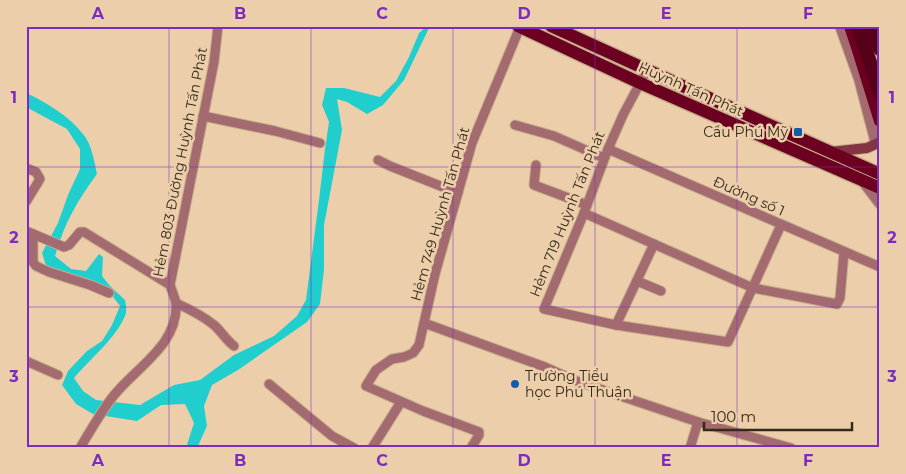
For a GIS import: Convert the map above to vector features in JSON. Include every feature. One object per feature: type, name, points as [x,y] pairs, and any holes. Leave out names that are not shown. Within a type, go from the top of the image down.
[{"type":"highway","points":[[858,26],[880,93]]},
{"type":"highway","points":[[871,26],[880,49]]},
{"type":"main road","name":"Huỳnh Tấn Phát","points":[[551,26],[647,70],[826,157],[880,188]]},
{"type":"main road","points":[[850,26],[880,121]]},
{"type":"main road","points":[[876,26],[880,38]]},
{"type":"main road","name":"Huỳnh Tấn Phát","points":[[519,27],[640,83],[826,157],[880,174]]},
{"type":"main road","points":[[826,157],[866,148],[878,143]]},
{"type":"street","name":"Hẻm 803 Đường Huỳnh Tấn Phát","points":[[80,448],[112,398],[170,334],[176,303],[170,285],[214,62],[218,26]]},
{"type":"street","points":[[840,26],[859,79],[878,143]]},
{"type":"street","name":"Hẻm 749 Huỳnh Tấn Phát","points":[[401,402],[366,386],[376,370],[392,359],[413,353],[419,345],[435,274],[472,143],[519,27]]},
{"type":"street","name":"Hẻm 719 Huỳnh Tấn Phát","points":[[647,70],[623,115],[604,158],[544,309],[616,325],[728,342],[753,288]]},
{"type":"street","points":[[203,116],[275,131],[320,143]]},
{"type":"street","points":[[515,125],[554,136],[604,158]]},
{"type":"street","name":"Đường số 1","points":[[608,149],[880,267]]},
{"type":"street","points":[[378,160],[458,193]]},
{"type":"street","points":[[536,165],[534,185],[654,244],[753,288],[836,304],[840,298],[844,252]]},
{"type":"street","points":[[26,168],[36,172],[40,179],[26,202]]},
{"type":"street","points":[[860,178],[880,204]]},
{"type":"street","points":[[753,288],[781,225]]},
{"type":"street","points":[[109,293],[36,266],[33,262],[33,234],[67,246],[76,234],[84,232],[170,285]]},
{"type":"street","points":[[616,325],[654,244]]},
{"type":"street","points":[[637,281],[661,291]]},
{"type":"street","points":[[176,303],[215,326],[234,346]]},
{"type":"street","points":[[424,323],[545,367],[579,382],[698,422],[791,448]]},
{"type":"street","points":[[26,361],[58,375]]},
{"type":"street","points":[[269,384],[332,436],[354,448]]},
{"type":"street","points":[[372,448],[401,402],[479,432],[471,448]]},
{"type":"street","points":[[690,448],[698,422]]},
{"type":"water","points":[[427,26],[430,26],[404,80],[383,105],[367,114],[347,102],[337,99],[342,130],[324,225],[324,269],[320,304],[307,322],[238,370],[212,385],[204,406],[207,426],[197,448],[186,448],[194,423],[185,404],[161,405],[137,421],[93,414],[76,404],[62,385],[68,371],[87,351],[102,341],[112,325],[120,306],[111,294],[95,282],[63,275],[47,269],[42,253],[58,223],[80,169],[80,149],[67,129],[26,107],[26,93],[57,110],[77,127],[89,143],[97,174],[72,213],[55,256],[71,269],[86,271],[99,254],[103,257],[102,276],[125,300],[126,314],[121,324],[74,378],[83,391],[96,400],[140,405],[174,385],[200,380],[234,355],[274,336],[297,316],[306,300],[329,122],[322,105],[326,88],[344,88],[380,97],[396,81],[419,33]]},
{"type":"place","name":"Cầu Phú Mỹ","points":[[798,132]]},
{"type":"place","name":"Trường Tiểu học Phú Thuận","points":[[515,384]]}]
